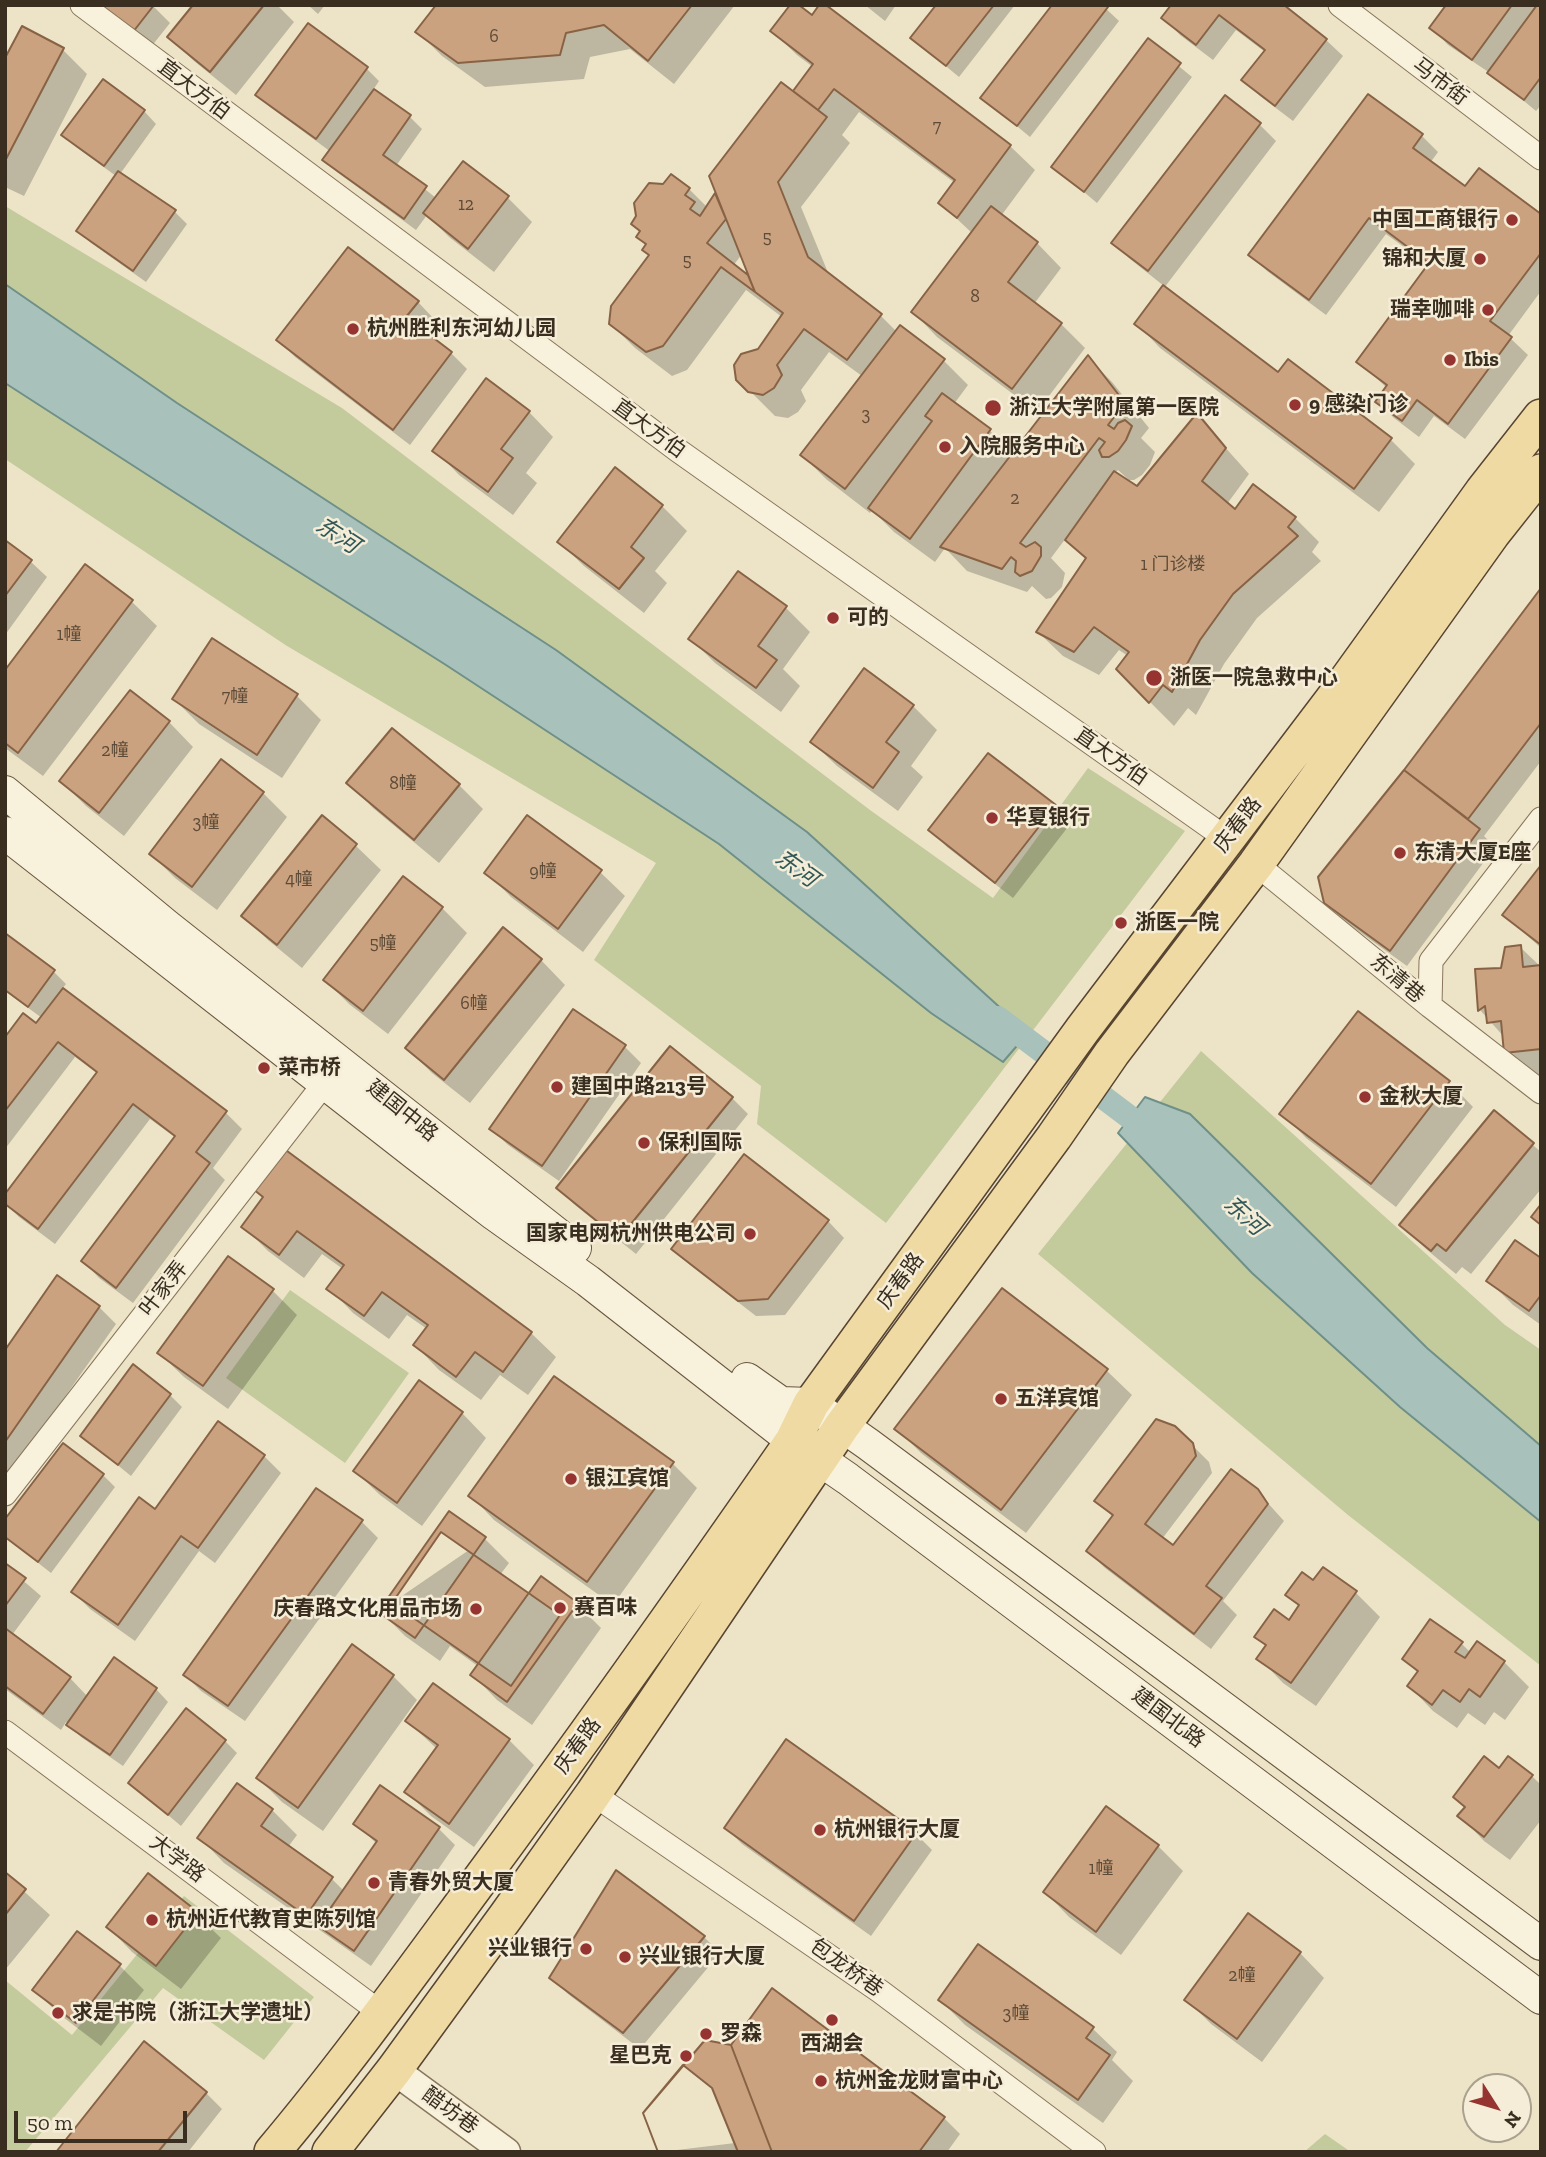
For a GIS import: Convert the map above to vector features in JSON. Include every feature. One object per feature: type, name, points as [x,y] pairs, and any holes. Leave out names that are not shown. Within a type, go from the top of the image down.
[{"type":"main road","name":"庆春路","points":[[330,2152],[394,2070],[593,1794],[806,1450],[811,1404],[1083,1029],[1334,698],[1483,491],[1541,417]]},
{"type":"main road","name":"庆春路","points":[[272,2152],[382,2013],[654,1642],[806,1450],[842,1426],[1054,1137],[1112,1053],[1256,864],[1492,534],[1541,472]]},
{"type":"main road","name":"建国中路","points":[[5,792],[167,926],[639,1298],[781,1403],[811,1404]]},
{"type":"main road","name":"建国中路","points":[[5,833],[324,1084],[494,1214],[599,1289],[806,1450]]},
{"type":"main road","name":"建国北路","points":[[811,1404],[1541,1944]]},
{"type":"main road","name":"建国北路","points":[[806,1450],[1541,1998]]},
{"type":"street","name":"直大方伯","points":[[82,5],[676,449],[1227,839]]},
{"type":"street","name":"马市街","points":[[1340,5],[1541,158]]},
{"type":"street","points":[[1430,1006],[1431,961],[1541,819]]},
{"type":"street","name":"东清巷","points":[[1256,864],[1430,1006],[1541,1092]]},
{"type":"street","name":"叶家弄","points":[[5,1494],[324,1084]]},
{"type":"street","name":"大学路","points":[[5,1732],[382,2013]]},
{"type":"street","name":"包龙桥巷","points":[[593,1794],[881,1992],[1094,2152]]},
{"type":"street","name":"醋坊巷","points":[[394,2070],[506,2152]]},
{"type":"green space","points":[[5,206],[342,408],[870,810],[993,898],[1088,768],[1185,831],[886,1223],[757,1124],[761,1086],[594,960],[656,863],[287,646],[5,459]]},
{"type":"green space","points":[[1201,1051],[1505,1325],[1541,1350],[1541,1666],[1348,1515],[1038,1254]]},
{"type":"green space","points":[[290,1290],[409,1373],[345,1463],[226,1378]]},
{"type":"green space","points":[[184,1896],[314,1997],[264,2060],[163,1988],[25,2152],[5,2152],[5,1980],[72,2035]]},
{"type":"green space","points":[[1325,2134],[1351,2152],[1304,2152]]},
{"type":"water","points":[[5,284],[177,403],[556,650],[807,832],[1028,1033],[1003,1062],[931,1013],[719,844],[446,665],[5,383]]},
{"type":"water","points":[[1145,1097],[1190,1114],[1427,1348],[1541,1446],[1541,1522],[1400,1407],[1252,1273],[1118,1133]]},
{"type":"building","points":[[100,5],[154,5],[133,32]]},
{"type":"building","points":[[193,5],[264,5],[210,72],[167,37]]},
{"type":"building","points":[[436,5],[692,5],[648,61],[604,25],[566,33],[560,55],[458,63],[415,32]]},
{"type":"building","points":[[790,5],[799,5],[812,15],[819,5],[826,5],[1011,145],[957,218],[938,203],[955,180],[834,89],[818,110],[793,91],[813,64],[770,31]]},
{"type":"building","points":[[936,5],[994,5],[946,66],[910,38]]},
{"type":"building","points":[[1052,5],[1108,7],[1017,126],[980,98]]},
{"type":"building","points":[[1171,5],[1284,5],[1327,39],[1275,106],[1241,80],[1265,50],[1219,15],[1196,45],[1161,18]]},
{"type":"building","points":[[1446,5],[1512,5],[1472,60],[1429,28]]},
{"type":"building","points":[[1537,5],[1541,5],[1541,77],[1524,100],[1487,73]]},
{"type":"building","points":[[308,23],[368,67],[316,139],[255,95]]},
{"type":"building","points":[[22,26],[64,48],[5,161],[5,58]]},
{"type":"building","points":[[1148,38],[1181,63],[1084,192],[1051,167]]},
{"type":"building","points":[[103,79],[145,110],[104,166],[61,135]]},
{"type":"building","points":[[781,82],[827,117],[778,182],[808,257],[882,314],[847,360],[804,329],[777,365],[782,375],[774,388],[763,395],[748,392],[736,380],[734,365],[741,354],[758,349],[783,313],[755,292],[709,176]]},
{"type":"building","points":[[374,89],[411,115],[383,155],[427,186],[404,219],[322,160]]},
{"type":"building","name":"锦和大厦","points":[[1368,94],[1423,134],[1413,148],[1465,186],[1479,168],[1541,214],[1541,253],[1490,321],[1512,337],[1448,424],[1417,400],[1402,421],[1375,402],[1387,385],[1356,362],[1429,263],[1369,218],[1309,300],[1248,255]]},
{"type":"building","points":[[1225,95],[1261,123],[1148,271],[1111,243]]},
{"type":"building","points":[[463,161],[509,196],[468,249],[423,213]]},
{"type":"building","points":[[118,171],[176,210],[133,271],[76,231]]},
{"type":"building","points":[[671,174],[690,188],[685,195],[695,202],[690,209],[700,216],[715,193],[726,219],[707,243],[748,275],[755,292],[721,267],[663,346],[646,352],[609,324],[611,306],[649,255],[642,250],[646,244],[636,237],[640,231],[631,224],[636,216],[634,203],[649,183],[663,184]]},
{"type":"building","points":[[991,206],[1038,242],[1008,282],[1062,323],[1012,389],[911,312]]},
{"type":"building","name":"杭州胜利东河幼儿园","points":[[348,247],[419,301],[406,317],[452,352],[393,430],[276,340]]},
{"type":"building","name":"9 感染门诊","points":[[1163,285],[1278,372],[1288,359],[1392,438],[1354,489],[1134,324]]},
{"type":"building","points":[[900,325],[945,359],[845,489],[800,455]]},
{"type":"building","points":[[1088,355],[1125,403],[1108,425],[1114,429],[1118,423],[1125,420],[1132,426],[1118,451],[1109,457],[1102,457],[1099,450],[1105,442],[1099,438],[1020,543],[1026,547],[1035,542],[1041,547],[1041,556],[1032,571],[1020,576],[1015,572],[1016,561],[1011,557],[1002,569],[940,547]]},
{"type":"building","points":[[486,378],[530,411],[501,449],[513,458],[488,492],[432,451]]},
{"type":"building","name":"入院服务中心","points":[[942,393],[991,429],[910,539],[868,508],[932,421],[925,416]]},
{"type":"building","points":[[1197,413],[1226,448],[1202,481],[1235,509],[1253,484],[1296,517],[1288,527],[1298,536],[1233,594],[1200,640],[1172,692],[1163,685],[1149,703],[1116,669],[1129,652],[1094,627],[1074,652],[1036,632],[1086,558],[1065,540],[1114,471],[1137,486]]},
{"type":"building","points":[[615,467],[663,505],[631,547],[644,558],[619,589],[557,542]]},
{"type":"building","points":[[5,540],[32,560],[5,596]]},
{"type":"building","points":[[85,564],[133,600],[18,753],[5,743],[5,670]]},
{"type":"building","points":[[738,571],[787,606],[758,646],[777,660],[756,688],[688,639]]},
{"type":"building","points":[[1541,588],[1541,723],[1468,819],[1404,770]]},
{"type":"building","points":[[212,638],[298,694],[257,755],[172,699]]},
{"type":"building","points":[[864,668],[914,705],[886,742],[899,752],[873,788],[810,742]]},
{"type":"building","points":[[130,690],[170,721],[99,813],[59,781]]},
{"type":"building","points":[[392,728],[460,784],[414,840],[346,783]]},
{"type":"building","name":"华夏银行","points":[[988,753],[1056,805],[995,883],[928,830]]},
{"type":"building","points":[[221,759],[264,792],[192,887],[149,854]]},
{"type":"building","name":"东清大厦E座","points":[[1404,770],[1480,829],[1390,951],[1324,903],[1318,877]]},
{"type":"building","points":[[322,815],[357,844],[277,945],[241,916]]},
{"type":"building","points":[[527,815],[602,870],[558,929],[484,873]]},
{"type":"building","points":[[1541,865],[1541,945],[1502,915]]},
{"type":"building","points":[[403,876],[443,907],[363,1011],[323,980]]},
{"type":"building","points":[[503,927],[542,959],[444,1080],[405,1048]]},
{"type":"building","points":[[5,933],[55,970],[28,1007],[5,990]]},
{"type":"building","points":[[1521,945],[1523,967],[1541,965],[1541,1049],[1504,1053],[1501,1021],[1487,1023],[1485,1006],[1478,1011],[1475,969],[1501,968],[1505,947]]},
{"type":"building","points":[[63,988],[227,1111],[196,1152],[210,1163],[116,1288],[81,1261],[175,1136],[133,1104],[38,1229],[5,1204],[5,1194],[97,1072],[58,1042],[5,1111],[5,1037],[23,1013],[36,1023]]},
{"type":"building","name":"建国中路213号","points":[[573,1009],[626,1045],[542,1166],[489,1129]]},
{"type":"building","name":"金秋大厦","points":[[1358,1011],[1450,1081],[1371,1184],[1279,1114]]},
{"type":"building","name":"保利国际","points":[[670,1046],[733,1097],[619,1239],[556,1188]]},
{"type":"building","points":[[1494,1110],[1534,1143],[1446,1251],[1437,1244],[1431,1251],[1399,1225]]},
{"type":"building","points":[[283,1148],[532,1332],[503,1372],[475,1352],[456,1377],[413,1345],[428,1325],[382,1292],[364,1316],[326,1289],[344,1265],[297,1231],[279,1255],[241,1227],[263,1197],[253,1189]]},
{"type":"building","name":"国家电网杭州供电公司","points":[[744,1154],[829,1220],[768,1299],[738,1301],[671,1249]]},
{"type":"building","points":[[1541,1204],[1541,1225],[1531,1217]]},
{"type":"building","points":[[1515,1240],[1541,1258],[1541,1295],[1529,1311],[1486,1281]]},
{"type":"building","points":[[228,1256],[274,1289],[203,1386],[157,1353]]},
{"type":"building","points":[[57,1275],[100,1306],[5,1442],[5,1350]]},
{"type":"building","name":"五洋宾馆","points":[[1002,1288],[1108,1369],[1001,1510],[894,1429]]},
{"type":"building","points":[[133,1364],[171,1394],[118,1465],[80,1436]]},
{"type":"building","name":"银江宾馆","points":[[554,1376],[674,1462],[587,1582],[468,1496]]},
{"type":"building","points":[[419,1380],[463,1412],[397,1503],[353,1471]]},
{"type":"building","points":[[1156,1419],[1175,1426],[1193,1443],[1196,1456],[1145,1524],[1173,1545],[1231,1469],[1258,1489],[1268,1504],[1206,1586],[1222,1598],[1194,1634],[1086,1551],[1113,1515],[1094,1501]]},
{"type":"building","points":[[218,1421],[265,1455],[198,1548],[181,1536],[118,1625],[71,1592],[139,1497],[155,1509]]},
{"type":"building","points":[[63,1443],[104,1474],[38,1562],[5,1537],[5,1519]]},
{"type":"building","points":[[316,1488],[363,1520],[228,1706],[183,1675]]},
{"type":"building","points":[[449,1511],[486,1537],[415,1638],[378,1612]]},
{"type":"building","name":"庆春路文化用品市场","points":[[441,1532],[560,1615],[511,1686],[392,1603]]},
{"type":"building","points":[[5,1563],[26,1578],[5,1606]]},
{"type":"building","points":[[1323,1567],[1357,1591],[1291,1683],[1256,1659],[1266,1645],[1254,1637],[1274,1609],[1289,1620],[1299,1605],[1285,1595],[1302,1572],[1313,1580]]},
{"type":"building","points":[[541,1576],[578,1603],[507,1702],[470,1675]]},
{"type":"building","points":[[1430,1619],[1463,1642],[1455,1652],[1465,1658],[1477,1641],[1505,1661],[1480,1697],[1469,1689],[1460,1702],[1443,1690],[1432,1705],[1407,1686],[1418,1671],[1402,1659]]},
{"type":"building","points":[[5,1628],[71,1677],[43,1714],[5,1686]]},
{"type":"building","points":[[352,1644],[394,1675],[298,1808],[256,1778]]},
{"type":"building","points":[[114,1657],[157,1688],[110,1755],[66,1725]]},
{"type":"building","points":[[433,1683],[510,1739],[449,1824],[404,1792],[438,1745],[405,1721]]},
{"type":"building","points":[[186,1708],[226,1740],[168,1815],[128,1783]]},
{"type":"building","name":"杭州银行大厦","points":[[786,1739],[917,1832],[854,1921],[724,1828]]},
{"type":"building","points":[[1484,1756],[1499,1768],[1508,1756],[1533,1775],[1484,1837],[1457,1816],[1465,1807],[1453,1797]]},
{"type":"building","points":[[237,1783],[273,1809],[261,1826],[333,1877],[306,1916],[197,1838]]},
{"type":"building","name":"青春外贸大厦","points":[[380,1785],[440,1827],[354,1951],[318,1926],[377,1841],[353,1824]]},
{"type":"building","points":[[1106,1806],[1159,1845],[1096,1932],[1043,1892]]},
{"type":"building","name":"兴业银行大厦","points":[[616,1870],[705,1936],[623,2033],[549,1978]]},
{"type":"building","points":[[5,1872],[26,1889],[5,1915]]},
{"type":"building","name":"杭州近代教育史陈列馆","points":[[148,1873],[198,1912],[156,1966],[106,1927]]},
{"type":"building","points":[[1248,1913],[1301,1952],[1237,2039],[1184,2000]]},
{"type":"building","points":[[77,1931],[121,1964],[76,2023],[32,1990]]},
{"type":"building","points":[[978,1944],[1094,2027],[1086,2038],[1110,2055],[1078,2100],[938,2000]]},
{"type":"building","name":"杭州金龙财富中心","points":[[772,1988],[945,2117],[919,2152],[772,2152],[731,2045]]},
{"type":"building","points":[[705,2040],[731,2045],[772,2152],[658,2152],[643,2113]]},
{"type":"building","points":[[144,2041],[207,2092],[158,2152],[56,2152]]},
{"type":"building","points":[[683,2065],[712,2088],[738,2152],[658,2152],[643,2113]]},
{"type":"waterway","name":"东河","points":[[998,1018],[1156,1137]]},
{"type":"place","name":"中国工商银行","points":[[1512,220]]},
{"type":"place","name":"锦和大厦","points":[[1480,259]]},
{"type":"place","name":"瑞幸咖啡","points":[[1488,310]]},
{"type":"place","name":"杭州胜利东河幼儿园","points":[[353,329]]},
{"type":"place","name":"Ibis","points":[[1450,360]]},
{"type":"place","name":"9 感染门诊","points":[[1295,405]]},
{"type":"place","name":"浙江大学附属第一医院","points":[[993,408]]},
{"type":"place","name":"入院服务中心","points":[[945,447]]},
{"type":"place","name":"可的","points":[[833,618]]},
{"type":"place","name":"浙医一院急救中心","points":[[1154,678]]},
{"type":"place","name":"华夏银行","points":[[992,818]]},
{"type":"place","name":"东清大厦E座","points":[[1400,853]]},
{"type":"place","name":"浙医一院","points":[[1121,923]]},
{"type":"place","name":"菜市桥","points":[[264,1068]]},
{"type":"place","name":"建国中路213号","points":[[557,1087]]},
{"type":"place","name":"金秋大厦","points":[[1365,1097]]},
{"type":"place","name":"保利国际","points":[[644,1143]]},
{"type":"place","name":"国家电网杭州供电公司","points":[[750,1234]]},
{"type":"place","name":"五洋宾馆","points":[[1001,1399]]},
{"type":"place","name":"银江宾馆","points":[[571,1479]]},
{"type":"place","name":"赛百味","points":[[560,1608]]},
{"type":"place","name":"庆春路文化用品市场","points":[[476,1609]]},
{"type":"place","name":"杭州银行大厦","points":[[820,1830]]},
{"type":"place","name":"青春外贸大厦","points":[[374,1883]]},
{"type":"place","name":"杭州近代教育史陈列馆","points":[[152,1920]]},
{"type":"place","name":"兴业银行","points":[[586,1949]]},
{"type":"place","name":"兴业银行大厦","points":[[625,1957]]},
{"type":"place","name":"求是书院（浙江大学遗址）","points":[[58,2013]]},
{"type":"place","name":"西湖会","points":[[832,2020]]},
{"type":"place","name":"罗森","points":[[706,2034]]},
{"type":"place","name":"星巴克","points":[[686,2056]]},
{"type":"place","name":"杭州金龙财富中心","points":[[821,2081]]}]
